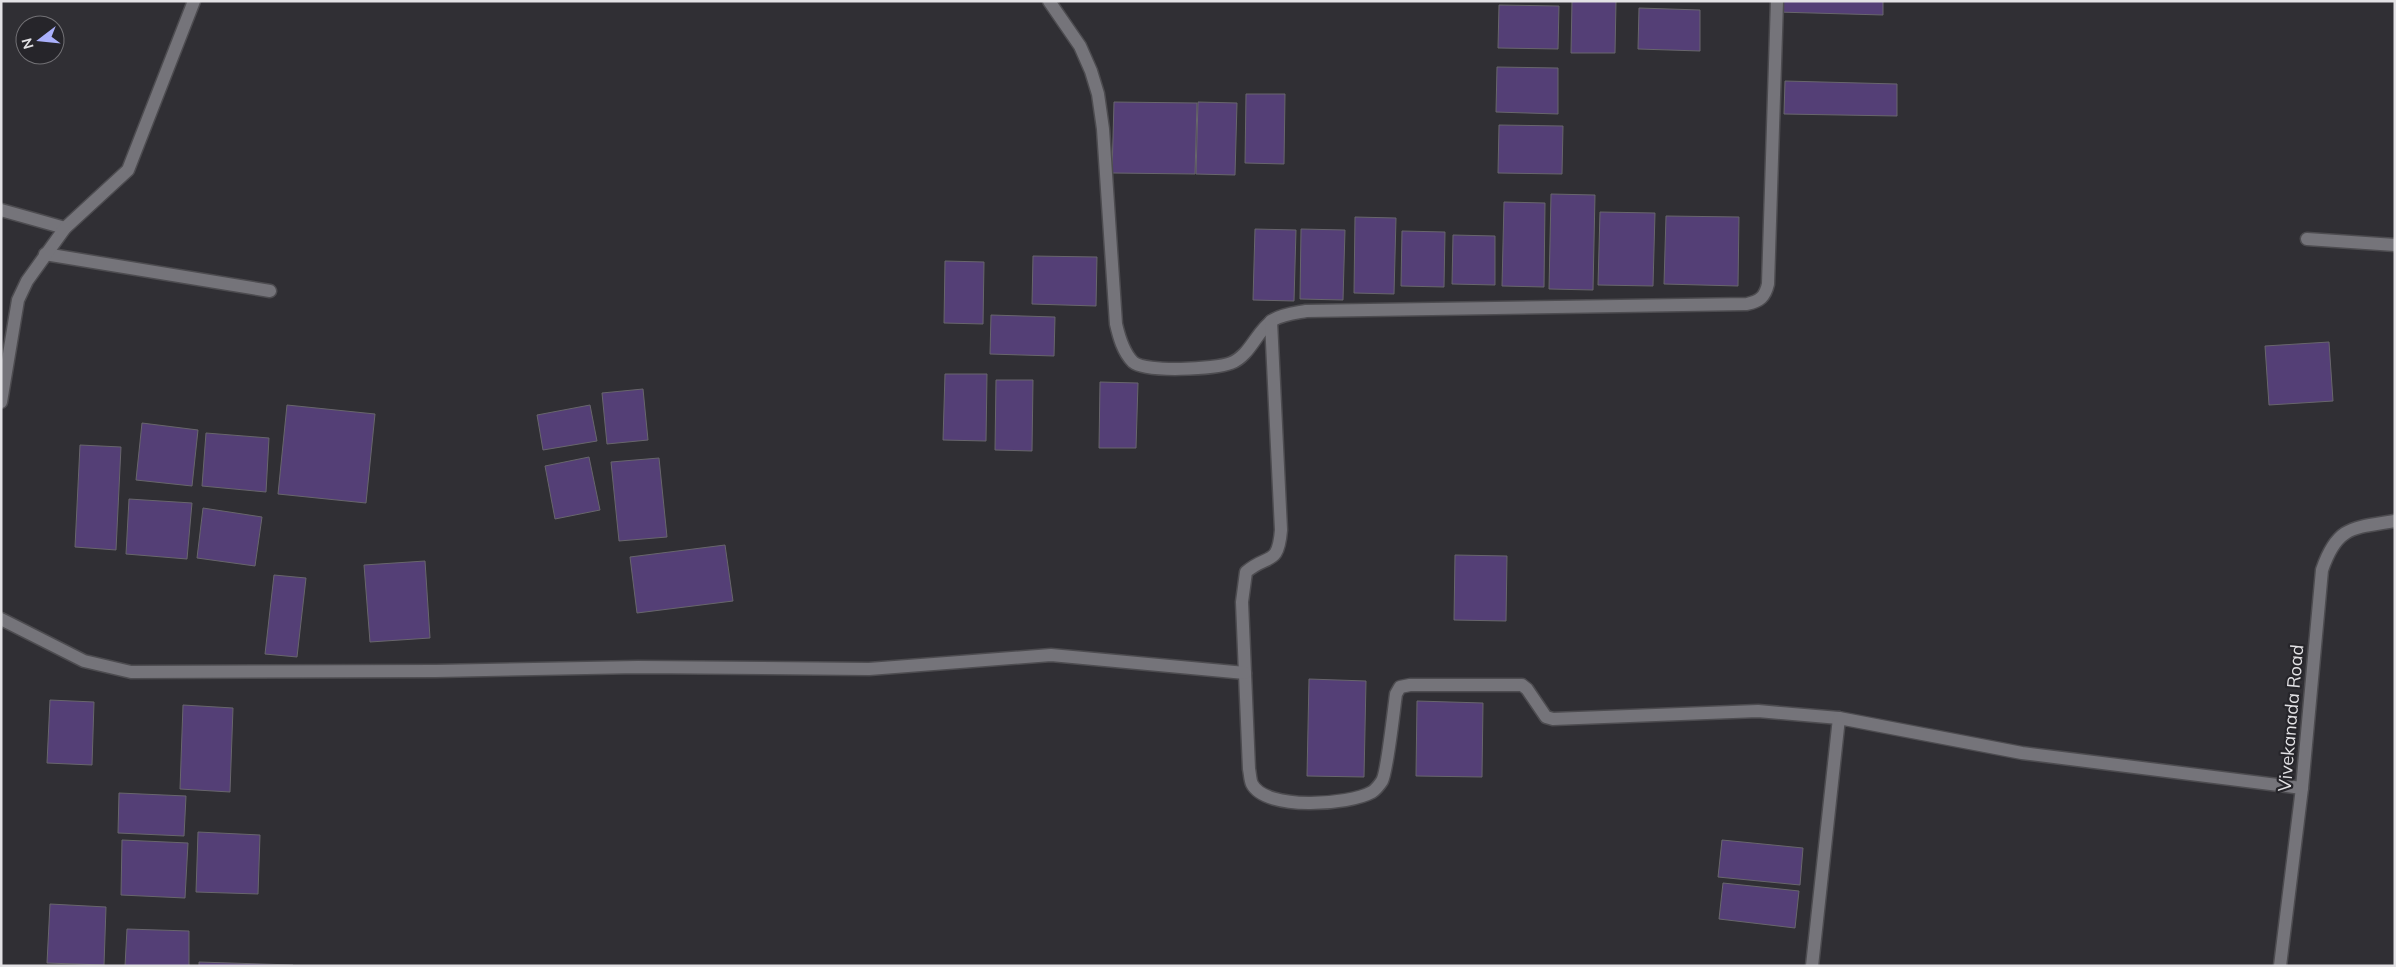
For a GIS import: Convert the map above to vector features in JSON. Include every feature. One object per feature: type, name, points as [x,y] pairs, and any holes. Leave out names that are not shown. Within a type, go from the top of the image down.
[{"type":"street","points":[[1,402],[18,300],[45,254],[65,228],[128,170],[194,1]]},
{"type":"street","points":[[1048,1],[1080,46],[1091,71],[1098,94],[1103,130],[1116,324],[1126,354],[1135,363],[1148,367],[1210,368],[1233,363],[1251,346],[1271,321],[1284,315],[1306,312],[1747,304],[1758,301],[1765,295],[1768,284],[1777,1]]},
{"type":"street","points":[[1,210],[65,228]]},
{"type":"street","points":[[2307,239],[2395,245]]},
{"type":"street","points":[[45,254],[270,291]]},
{"type":"street","points":[[1271,321],[1281,530],[1278,553],[1252,567],[1244,576],[1245,673],[1249,769],[1252,784],[1277,801],[1325,803],[1372,792],[1384,779],[1396,694],[1400,687],[1410,684],[1522,685],[1528,689],[1546,717],[1553,719],[1758,711],[1839,718],[2022,753],[2302,788]]},
{"type":"street","name":"Vivekanada Road","points":[[2280,966],[2302,788],[2322,570],[2329,549],[2341,534],[2365,526],[2395,522]]},
{"type":"street","points":[[1,619],[84,661],[131,672],[436,671],[638,667],[869,669],[1051,655],[1245,673]]},
{"type":"street","points":[[1812,966],[1839,718]]},
{"type":"building","points":[[1572,1],[1616,1],[1615,53],[1571,53]]},
{"type":"building","points":[[1777,1],[1883,1],[1883,15],[1777,12]]},
{"type":"building","points":[[1499,5],[1559,6],[1558,49],[1498,48]]},
{"type":"building","points":[[1639,8],[1700,10],[1700,51],[1638,49]]},
{"type":"building","points":[[1497,67],[1558,68],[1558,114],[1496,112]]},
{"type":"building","points":[[1785,81],[1897,84],[1897,116],[1784,114]]},
{"type":"building","points":[[1246,94],[1285,94],[1284,164],[1245,163]]},
{"type":"building","points":[[1114,102],[1197,103],[1195,174],[1112,173]]},
{"type":"building","points":[[1198,102],[1237,103],[1235,175],[1196,174]]},
{"type":"building","points":[[1499,125],[1563,126],[1562,174],[1498,173]]},
{"type":"building","points":[[1551,194],[1595,195],[1593,290],[1549,289]]},
{"type":"building","points":[[1504,202],[1545,203],[1544,287],[1502,286]]},
{"type":"building","points":[[1600,212],[1655,213],[1653,286],[1598,285]]},
{"type":"building","points":[[1666,216],[1739,217],[1738,286],[1664,284]]},
{"type":"building","points":[[1355,217],[1396,218],[1394,294],[1354,293]]},
{"type":"building","points":[[1255,229],[1296,230],[1294,301],[1253,300]]},
{"type":"building","points":[[1301,229],[1345,230],[1343,300],[1300,299]]},
{"type":"building","points":[[1402,231],[1445,232],[1444,287],[1401,286]]},
{"type":"building","points":[[1453,235],[1495,236],[1495,285],[1452,284]]},
{"type":"building","points":[[1033,256],[1097,257],[1096,306],[1032,304]]},
{"type":"building","points":[[945,261],[984,262],[983,324],[944,323]]},
{"type":"building","points":[[991,315],[1055,317],[1054,356],[990,354]]},
{"type":"building","points":[[2329,342],[2333,401],[2269,405],[2265,346]]},
{"type":"building","points":[[945,374],[987,374],[986,441],[943,440]]},
{"type":"building","points":[[996,380],[1033,380],[1032,451],[995,450]]},
{"type":"building","points":[[1100,382],[1138,383],[1136,448],[1099,448]]},
{"type":"building","points":[[643,389],[648,440],[607,444],[602,393]]},
{"type":"building","points":[[287,405],[375,414],[366,503],[278,494]]},
{"type":"building","points":[[590,405],[597,441],[543,450],[537,415]]},
{"type":"building","points":[[142,423],[198,430],[192,486],[136,480]]},
{"type":"building","points":[[206,433],[269,438],[266,492],[202,486]]},
{"type":"building","points":[[80,445],[121,447],[116,550],[75,547]]},
{"type":"building","points":[[589,457],[600,510],[555,519],[545,466]]},
{"type":"building","points":[[659,458],[667,537],[619,541],[611,462]]},
{"type":"building","points":[[129,499],[192,503],[187,559],[126,554]]},
{"type":"building","points":[[203,508],[262,517],[255,566],[197,558]]},
{"type":"building","points":[[725,545],[733,601],[637,613],[630,557]]},
{"type":"building","points":[[1455,555],[1507,556],[1506,621],[1454,620]]},
{"type":"building","points":[[425,561],[430,638],[370,642],[364,565]]},
{"type":"building","points":[[274,575],[306,578],[297,657],[265,654]]},
{"type":"building","points":[[1309,679],[1366,681],[1364,777],[1307,776]]},
{"type":"building","points":[[50,700],[94,702],[92,765],[47,763]]},
{"type":"building","points":[[1417,701],[1483,703],[1482,777],[1416,776]]},
{"type":"building","points":[[183,705],[233,708],[230,792],[180,789]]},
{"type":"building","points":[[119,793],[186,796],[184,836],[118,833]]},
{"type":"building","points":[[198,832],[260,835],[258,894],[196,892]]},
{"type":"building","points":[[122,840],[188,843],[185,898],[121,895]]},
{"type":"building","points":[[1722,840],[1803,848],[1800,885],[1718,877]]},
{"type":"building","points":[[1723,883],[1799,891],[1795,928],[1719,919]]},
{"type":"building","points":[[50,904],[106,907],[104,965],[47,963]]},
{"type":"building","points":[[127,929],[189,931],[189,966],[125,966]]},
{"type":"building","points":[[199,962],[293,965],[293,966],[199,966]]}]
